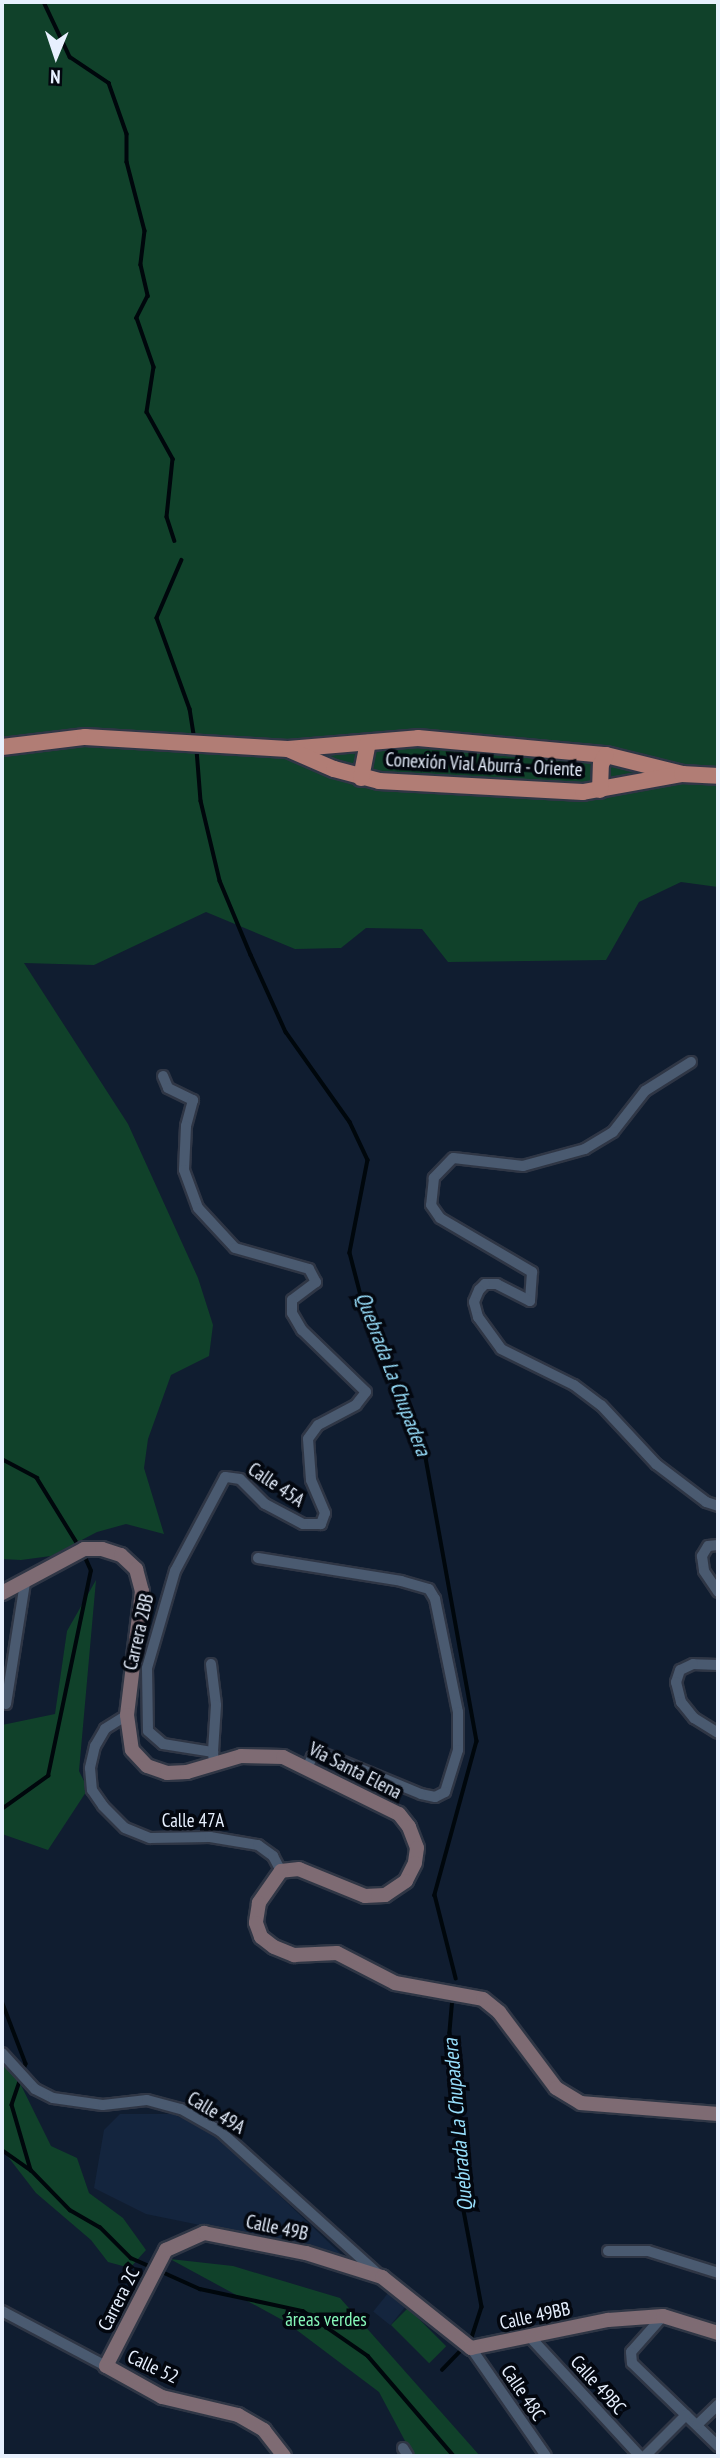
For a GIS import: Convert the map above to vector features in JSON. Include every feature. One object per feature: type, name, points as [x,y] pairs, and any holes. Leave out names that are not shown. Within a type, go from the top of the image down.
[{"type":"main road","name":"Conexión Vial Aburrá - Oriente","points":[[2,747],[85,737],[282,749],[418,738],[606,755],[685,774],[718,776]]},
{"type":"main road","points":[[334,769],[349,743]]},
{"type":"main road","points":[[361,778],[368,743]]},
{"type":"main road","name":"Conexión Vial Aburrá - Oriente","points":[[282,749],[361,778],[600,790],[685,774]]},
{"type":"main road","points":[[600,790],[600,764],[606,755]]},
{"type":"main road","points":[[626,758],[626,785]]},
{"type":"main road","name":"Vía Santa Elena","points":[[2,1593],[79,1551],[102,1549],[121,1555],[136,1569],[142,1591],[127,1715],[132,1750],[146,1766],[167,1773],[214,1758],[262,1753],[307,1769],[398,1814],[417,1847],[415,1863],[406,1881],[385,1895],[365,1896],[320,1874],[281,1871]]},
{"type":"main road","points":[[281,1871],[258,1903],[256,1923],[261,1937],[274,1947],[294,1955],[337,1953],[395,1983],[483,1999],[499,2012],[556,2088],[581,2103],[718,2114]]},
{"type":"main road","name":"Calle 49B","points":[[166,2250],[204,2233],[306,2253],[382,2277]]},
{"type":"main road","name":"Carrera 2C","points":[[106,2366],[166,2250]]},
{"type":"main road","points":[[382,2277],[467,2345]]},
{"type":"main road","name":"Calle 49BB","points":[[467,2345],[530,2337],[608,2319],[663,2316],[718,2333]]},
{"type":"main road","name":"Calle 52","points":[[106,2366],[162,2397],[238,2415],[264,2430],[284,2456]]},
{"type":"street","points":[[691,1062],[645,1091],[613,1132],[585,1149],[523,1166],[453,1158],[433,1178],[430,1205],[439,1218],[532,1272],[530,1301],[497,1284],[485,1284],[474,1302],[478,1317],[501,1349],[574,1385],[601,1405],[656,1464],[706,1502],[718,1506]]},
{"type":"street","name":"Calle 45A","points":[[163,1076],[168,1088],[193,1100],[186,1126],[184,1170],[198,1208],[234,1248],[309,1269],[316,1282],[292,1300],[292,1313],[302,1329],[365,1389],[361,1400],[318,1425],[308,1439],[311,1480],[325,1513],[321,1524],[303,1524],[265,1504],[249,1485],[232,1476]]},
{"type":"street","name":"Carrera 2BB","points":[[214,1758],[155,1742],[148,1731],[145,1684],[162,1603],[174,1571],[214,1493],[225,1477],[232,1476]]},
{"type":"street","points":[[718,1545],[708,1546],[702,1556],[704,1571],[718,1592]]},
{"type":"street","points":[[258,1558],[401,1581],[429,1589],[435,1599],[458,1712],[458,1750],[445,1792],[435,1797],[421,1794],[322,1753],[312,1757],[307,1769]]},
{"type":"street","points":[[6,1704],[25,1582]]},
{"type":"street","points":[[211,1664],[216,1705],[214,1758]]},
{"type":"street","points":[[718,1665],[693,1664],[680,1670],[676,1682],[681,1702],[718,1733]]},
{"type":"street","name":"Calle 47A","points":[[127,1715],[106,1729],[95,1746],[90,1768],[92,1790],[103,1806],[125,1828],[150,1838],[210,1837],[258,1846],[273,1856],[281,1871]]},
{"type":"street","name":"Calle 49A","points":[[2,2053],[28,2081],[53,2098],[80,2104],[147,2100],[170,2106],[220,2131],[382,2277]]},
{"type":"street","points":[[608,2251],[649,2251],[718,2273]]},
{"type":"street","name":"Calle 52","points":[[2,2311],[106,2366]]},
{"type":"street","points":[[663,2316],[631,2352],[632,2363],[718,2446]]},
{"type":"street","name":"Calle 49BC","points":[[530,2337],[643,2456]]},
{"type":"street","name":"Calle 48C","points":[[467,2345],[546,2456]]},
{"type":"street","points":[[697,2425],[718,2405]]},
{"type":"street","points":[[643,2456],[686,2416]]},
{"type":"shaded area","points":[[120,2114],[174,2114],[219,2138],[341,2254],[146,2214],[94,2188],[104,2130]]},
{"type":"shaded area","points":[[389,2292],[406,2306],[390,2325],[373,2311]]},
{"type":"green space","points":[[2,2],[718,2],[718,887],[681,882],[639,902],[606,960],[448,962],[422,929],[366,928],[341,948],[295,949],[206,912],[94,965],[24,963],[128,1124],[198,1278],[213,1325],[209,1356],[171,1375],[148,1439],[144,1468],[164,1534],[126,1524],[97,1532],[51,1556],[21,1560],[2,1559]]},
{"type":"green space","points":[[96,1580],[79,1771],[88,1789],[48,1850],[2,1834],[2,1725],[55,1714],[67,1631]]},
{"type":"green space","points":[[2,2060],[16,2075],[51,2146],[77,2158],[89,2193],[123,2218],[146,2250],[130,2268],[108,2262],[91,2240],[36,2193],[2,2149]]},
{"type":"green space","name":"áreas verdes","points":[[170,2259],[233,2266],[340,2298],[480,2456],[413,2456],[379,2392],[286,2322]]},
{"type":"green space","points":[[408,2308],[446,2346],[429,2363],[391,2325]]},
{"type":"waterway","name":"Quebrada La Chupadera","points":[[44,2],[70,57],[109,83],[127,134],[127,162],[145,231],[141,265],[148,296],[137,318],[154,367],[147,412],[173,459],[167,517],[175,541]]},
{"type":"waterway","name":"Quebrada La Chupadera","points":[[182,560],[157,618],[190,709],[195,739]]},
{"type":"waterway","name":"Quebrada La Chupadera","points":[[197,750],[201,801],[220,881],[286,1032],[350,1122],[368,1160],[350,1253],[366,1315],[426,1458],[477,1741],[435,1895],[456,1978]]},
{"type":"waterway","points":[[2,1459],[37,1478],[79,1546]]},
{"type":"waterway","points":[[2,1809],[48,1776],[91,1571],[83,1553]]},
{"type":"waterway","name":"Quebrada La Chupadera","points":[[453,1997],[450,2033],[461,2123],[459,2184],[482,2307],[471,2341]]},
{"type":"waterway","points":[[2,2001],[26,2064],[12,2105],[31,2170]]},
{"type":"waterway","points":[[2,2150],[31,2170],[70,2210],[100,2227],[131,2258],[153,2268]]},
{"type":"waterway","points":[[160,2271],[200,2289],[303,2311],[368,2356],[454,2456]]},
{"type":"waterway","name":"Quebrada La Chupadera","points":[[442,2370],[465,2346]]}]
